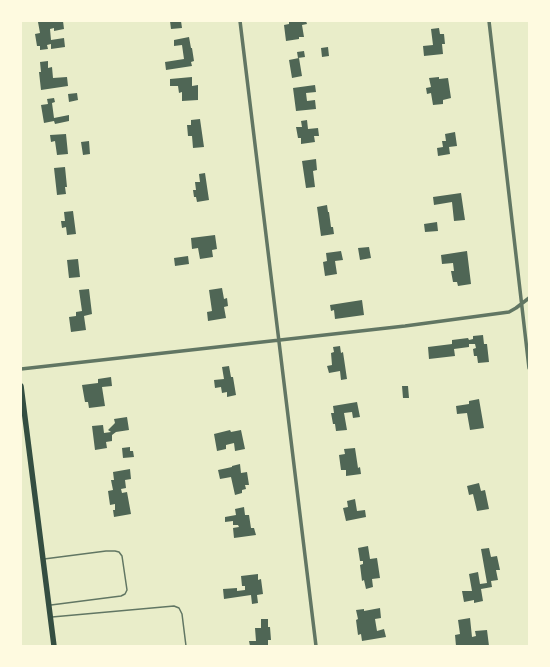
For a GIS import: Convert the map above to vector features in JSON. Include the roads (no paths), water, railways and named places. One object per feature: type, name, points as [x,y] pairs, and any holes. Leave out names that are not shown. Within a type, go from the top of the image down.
[{"type":"main road","points":[[21,386],[54,646]]},
{"type":"street","points":[[240,21],[316,646]]},
{"type":"street","points":[[489,21],[529,368]]},
{"type":"street","points":[[21,369],[278,341],[509,312],[529,298]]},
{"type":"lane","points":[[43,559],[115,551],[119,552],[122,556],[127,590],[122,596],[49,605]]},
{"type":"lane","points":[[50,617],[174,606],[179,608],[182,614],[186,646]]}]
